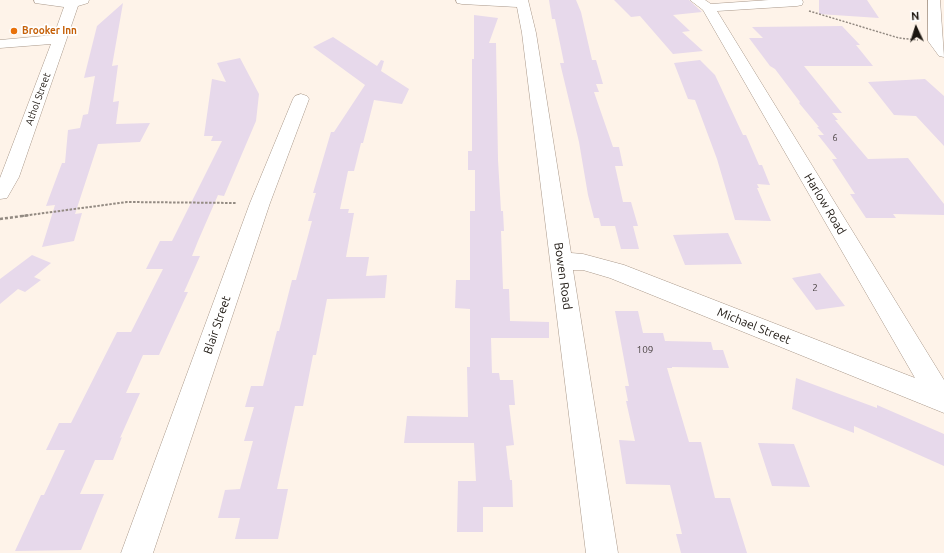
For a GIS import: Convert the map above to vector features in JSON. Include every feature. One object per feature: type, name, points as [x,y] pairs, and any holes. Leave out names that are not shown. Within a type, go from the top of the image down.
[{"type":"street","points":[[40,0],[78,2]]},
{"type":"street","points":[[462,0],[522,2]]},
{"type":"street","points":[[934,0],[935,41],[944,53]]},
{"type":"street","name":"Athol Street","points":[[0,193],[10,177],[59,40],[78,2]]},
{"type":"street","name":"Bowen Road","points":[[522,2],[529,33],[602,553]]},
{"type":"street","name":"Harlow Road","points":[[702,4],[797,2]]},
{"type":"street","name":"Harlow Road","points":[[702,4],[943,401]]},
{"type":"street","points":[[0,44],[59,40]]},
{"type":"street","name":"Blair Street","points":[[138,553],[260,203],[301,98]]},
{"type":"street","name":"Michael Street","points":[[560,262],[583,262],[616,271],[943,401]]},
{"type":"path","points":[[797,2],[811,12],[895,37],[935,41]]},
{"type":"path","points":[[0,219],[127,202],[260,203]]},
{"type":"building","points":[[549,0],[576,0],[581,12],[592,60],[596,60],[603,84],[596,84],[599,92],[594,92],[613,147],[619,147],[623,166],[615,166],[623,202],[631,202],[638,226],[633,226],[639,249],[621,249],[615,226],[601,226],[599,218],[594,218],[588,195],[579,142],[560,63],[564,63],[555,19],[552,19]]},
{"type":"building","points":[[614,0],[689,0],[702,12],[673,15],[690,31],[682,32],[703,51],[673,54],[640,16],[631,17]]},
{"type":"building","points":[[819,0],[867,0],[879,18],[819,14]]},
{"type":"building","points":[[123,3],[112,66],[118,65],[113,102],[119,101],[116,124],[150,123],[140,142],[98,144],[75,214],[82,213],[74,241],[42,247],[55,205],[46,206],[62,163],[65,163],[68,130],[80,128],[83,115],[88,114],[95,76],[84,78],[97,26]]},
{"type":"building","points":[[474,15],[498,18],[489,43],[496,43],[498,160],[501,211],[503,211],[504,231],[501,231],[503,289],[509,289],[510,321],[549,322],[549,338],[491,338],[492,373],[499,373],[500,380],[513,380],[515,405],[509,405],[514,445],[506,446],[510,480],[512,480],[513,507],[483,507],[483,532],[457,532],[458,481],[476,481],[474,443],[404,443],[407,416],[468,417],[467,367],[470,367],[470,309],[455,308],[456,280],[470,280],[470,211],[475,211],[475,170],[468,170],[468,151],[472,151],[472,59],[474,59]]},
{"type":"building","points":[[842,26],[860,45],[856,45],[873,66],[804,66],[842,113],[832,113],[838,120],[835,120],[868,159],[908,158],[944,204],[944,215],[893,214],[896,218],[866,218],[850,194],[855,194],[832,159],[837,159],[818,135],[824,135],[817,127],[819,127],[799,103],[800,102],[775,69],[770,66],[749,38],[763,38],[752,27]]},
{"type":"building","points":[[333,37],[377,66],[381,60],[384,61],[381,71],[409,89],[402,104],[374,100],[354,171],[348,171],[340,209],[349,209],[348,213],[354,213],[346,257],[369,257],[366,276],[387,275],[385,298],[327,299],[316,355],[313,355],[303,406],[295,406],[277,489],[288,489],[278,539],[235,539],[240,518],[218,518],[225,490],[240,489],[253,441],[244,441],[254,407],[245,407],[251,386],[263,386],[292,280],[296,280],[312,221],[308,221],[316,193],[313,193],[331,132],[334,132],[365,85],[313,47]]},
{"type":"building","points":[[240,58],[259,94],[256,121],[224,196],[218,195],[198,241],[192,256],[200,256],[184,292],[188,292],[159,355],[143,355],[126,393],[140,393],[120,438],[122,437],[113,460],[95,460],[80,494],[104,494],[81,550],[15,551],[41,495],[44,495],[65,450],[46,450],[59,423],[71,423],[117,332],[131,332],[163,269],[146,269],[160,241],[172,241],[222,141],[211,141],[213,136],[204,136],[212,79],[226,82],[217,63]]},
{"type":"building","points":[[700,60],[715,75],[743,135],[746,135],[759,165],[762,165],[770,185],[757,184],[759,188],[757,188],[771,221],[735,220],[717,159],[695,100],[688,99],[674,63]]},
{"type":"building","points":[[925,79],[944,96],[944,146],[916,116],[894,115],[868,82]]},
{"type":"building","points":[[728,233],[742,264],[685,265],[673,235]]},
{"type":"building","points":[[32,255],[51,263],[34,277],[41,280],[25,292],[18,289],[0,304],[0,279]]},
{"type":"building","points":[[820,273],[845,306],[816,310],[792,278]]},
{"type":"building","points":[[615,311],[638,311],[643,333],[663,333],[665,341],[711,342],[713,350],[723,350],[729,368],[667,368],[689,442],[701,442],[715,498],[730,498],[747,553],[681,553],[676,534],[682,534],[670,485],[626,484],[619,440],[635,441],[626,401],[628,401],[625,386],[629,386]]},
{"type":"building","points":[[796,378],[877,408],[877,405],[944,434],[944,466],[854,426],[854,433],[792,409]]},
{"type":"building","points":[[758,443],[794,444],[810,487],[772,486]]},
{"type":"place","name":"Brooker Inn","points":[[14,31]]}]
